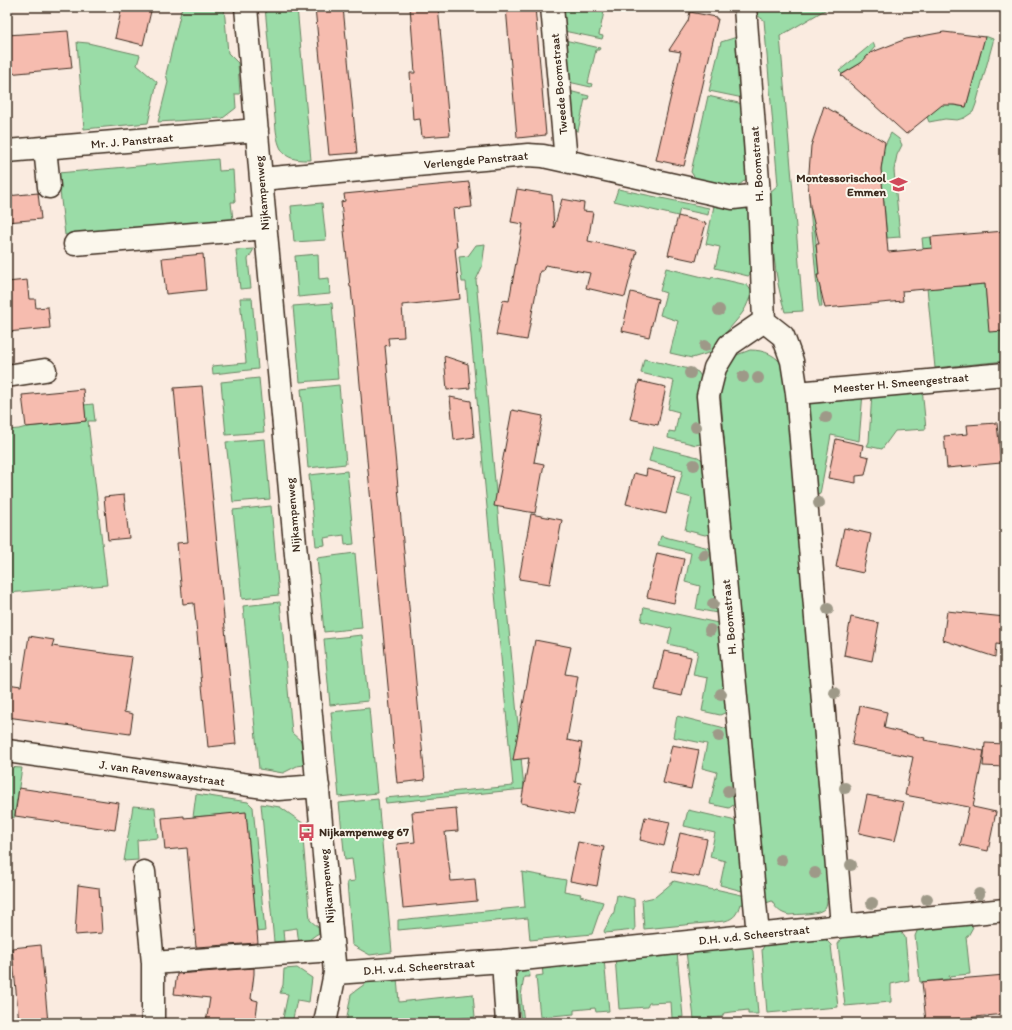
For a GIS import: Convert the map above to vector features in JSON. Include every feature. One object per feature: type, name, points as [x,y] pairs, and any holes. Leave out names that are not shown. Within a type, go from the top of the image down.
[{"type":"street","name":"Nijkampenweg","points":[[246,7],[335,973],[325,1023]]},
{"type":"street","name":"Tweede Boomstraat","points":[[552,7],[565,150],[563,160]]},
{"type":"street","name":"H. Boomstraat","points":[[745,7],[759,195],[764,321],[729,345],[715,368],[708,396],[758,935]]},
{"type":"street","name":"Mr. J. Panstraat","points":[[7,151],[257,130]]},
{"type":"street","points":[[45,148],[49,187]]},
{"type":"street","name":"Verlengde Panstraat","points":[[261,179],[528,154],[563,160],[734,198],[759,195]]},
{"type":"street","points":[[75,244],[266,228]]},
{"type":"street","points":[[764,321],[783,336],[792,361],[797,393],[842,926]]},
{"type":"street","points":[[7,376],[45,370]]},
{"type":"street","name":"Meester H. Smeengestraat","points":[[797,393],[1005,374]]},
{"type":"street","name":"J. van Ravenswaaystraat","points":[[7,751],[278,789],[318,786]]},
{"type":"street","points":[[144,872],[153,963],[153,1023]]},
{"type":"street","name":"D.H. v.d. Scheerstraat","points":[[335,973],[503,961],[1005,910]]},
{"type":"street","points":[[153,963],[333,950]]},
{"type":"street","points":[[503,961],[507,1023]]},
{"type":"green space","points":[[182,7],[224,7],[228,53],[238,63],[240,94],[235,94],[236,108],[223,118],[158,122],[168,82],[166,74]]},
{"type":"green space","points":[[265,7],[297,7],[311,160],[295,159],[290,157],[285,154],[279,145],[276,130]]},
{"type":"green space","points":[[557,7],[605,7],[599,35],[603,36],[602,39],[559,30]]},
{"type":"green space","points":[[752,7],[830,7],[780,36],[803,311],[785,312],[778,283],[769,193],[778,185],[764,20],[757,15]]},
{"type":"green space","points":[[985,36],[993,39],[993,42],[973,112],[964,118],[957,120],[945,119],[929,122],[927,117],[942,103],[966,107]]},
{"type":"green space","points":[[737,37],[743,98],[709,91],[721,42]]},
{"type":"green space","points":[[560,39],[600,48],[599,50],[596,50],[588,83],[592,84],[591,87],[564,81]]},
{"type":"green space","points":[[77,42],[88,43],[140,55],[137,65],[157,82],[148,123],[84,129]]},
{"type":"green space","points":[[873,43],[875,47],[861,63],[842,74],[839,71]]},
{"type":"green space","points":[[565,90],[589,96],[588,99],[585,99],[578,131],[572,130]]},
{"type":"green space","points":[[708,96],[743,104],[748,176],[743,182],[736,186],[730,187],[697,181],[691,172]]},
{"type":"green space","points":[[891,133],[899,139],[902,145],[897,155],[894,170],[900,237],[887,238],[881,169],[884,151],[882,151]]},
{"type":"green space","points":[[218,159],[219,171],[233,170],[235,202],[231,202],[233,220],[65,235],[58,173]]},
{"type":"green space","points":[[810,178],[819,275],[817,276],[819,276],[822,307],[820,307],[818,300],[808,185],[808,179]]},
{"type":"green space","points":[[618,189],[709,208],[708,215],[680,209],[678,216],[614,201]]},
{"type":"green space","points":[[715,201],[744,207],[751,213],[756,272],[748,276],[715,268],[720,247],[706,244]]},
{"type":"green space","points":[[322,203],[326,240],[294,242],[291,206]]},
{"type":"green space","points":[[931,237],[935,288],[985,284],[988,316],[1005,325],[1005,361],[935,368],[922,238]]},
{"type":"green space","points":[[485,244],[482,267],[476,280],[524,789],[386,803],[385,798],[513,786],[466,282],[462,282],[459,257],[468,256],[476,245]]},
{"type":"green space","points":[[254,249],[248,259],[251,288],[240,289],[236,250]]},
{"type":"green space","points":[[318,254],[319,279],[329,278],[330,294],[298,297],[295,256]]},
{"type":"green space","points":[[666,268],[711,279],[712,277],[747,285],[752,292],[743,312],[719,341],[712,352],[692,358],[670,353],[678,321],[660,315],[666,293],[660,291]]},
{"type":"green space","points":[[240,298],[252,298],[258,369],[213,374],[212,366],[246,363]]},
{"type":"green space","points":[[332,303],[338,379],[300,382],[293,306]]},
{"type":"green space","points":[[750,350],[770,354],[782,364],[785,369],[834,897],[827,898],[825,908],[819,912],[808,914],[789,915],[783,913],[772,901],[766,903],[765,897],[720,386],[724,367],[734,356]]},
{"type":"green space","points":[[644,359],[698,372],[702,378],[705,443],[696,445],[668,438],[669,431],[675,432],[679,412],[668,409],[674,381],[641,373]]},
{"type":"green space","points":[[259,378],[264,432],[226,435],[221,382]]},
{"type":"green space","points":[[339,385],[346,464],[308,468],[301,389]]},
{"type":"green space","points":[[922,388],[926,429],[895,431],[882,449],[867,446],[869,442],[872,392]]},
{"type":"green space","points":[[863,393],[859,441],[831,435],[820,494],[812,497],[806,406],[810,401]]},
{"type":"green space","points":[[93,404],[95,421],[88,421],[107,585],[7,593],[7,430],[86,421],[84,405]]},
{"type":"green space","points":[[265,439],[270,499],[233,502],[226,442]]},
{"type":"green space","points":[[653,446],[698,457],[707,463],[710,534],[705,535],[685,530],[692,498],[677,494],[683,470],[649,461]]},
{"type":"green space","points":[[347,471],[354,544],[345,545],[344,535],[324,538],[325,545],[316,546],[309,475]]},
{"type":"green space","points":[[271,506],[279,595],[242,599],[233,510]]},
{"type":"green space","points":[[661,536],[709,548],[715,552],[721,612],[717,613],[696,609],[700,586],[685,582],[691,553],[658,545]]},
{"type":"green space","points":[[355,553],[362,628],[324,632],[317,558]]},
{"type":"green space","points":[[280,602],[292,733],[301,741],[304,765],[297,766],[283,773],[259,769],[243,606]]},
{"type":"green space","points":[[644,607],[718,623],[727,712],[720,715],[702,711],[708,678],[693,675],[698,651],[668,644],[672,628],[641,621]]},
{"type":"green space","points":[[362,635],[368,701],[330,705],[324,639]]},
{"type":"green space","points":[[369,708],[377,793],[339,797],[331,712]]},
{"type":"green space","points":[[677,716],[721,727],[731,732],[738,802],[729,808],[710,804],[717,772],[702,768],[707,744],[673,737]]},
{"type":"green space","points":[[7,767],[22,768],[14,818],[7,816]]},
{"type":"green space","points":[[196,794],[248,802],[253,807],[265,931],[257,932],[246,813],[193,817]]},
{"type":"green space","points":[[378,799],[392,952],[370,955],[352,945],[347,882],[355,881],[352,859],[345,860],[339,803]]},
{"type":"green space","points":[[261,804],[280,807],[304,824],[309,824],[310,829],[303,839],[310,920],[319,928],[319,934],[302,945],[299,945],[297,928],[283,930],[284,941],[274,942]]},
{"type":"green space","points":[[133,806],[155,808],[158,838],[137,840],[138,860],[124,861]]},
{"type":"green space","points":[[688,810],[732,820],[740,825],[746,892],[720,885],[725,861],[710,857],[715,833],[684,826]]},
{"type":"green space","points":[[522,872],[566,880],[564,891],[581,894],[580,896],[603,902],[592,934],[530,940],[528,918],[398,930],[398,920],[525,907]]},
{"type":"green space","points":[[674,881],[746,896],[747,905],[740,904],[735,915],[725,921],[644,929],[642,900],[655,897]]},
{"type":"green space","points":[[617,895],[634,899],[635,930],[605,933],[604,931],[614,912]]},
{"type":"green space","points":[[970,923],[973,927],[966,937],[970,974],[949,976],[950,979],[920,982],[915,936],[918,929]]},
{"type":"green space","points":[[900,931],[905,937],[909,980],[891,984],[891,1002],[845,1006],[838,944],[843,937]]},
{"type":"green space","points":[[824,938],[831,945],[838,1007],[767,1013],[762,950],[765,943]]},
{"type":"green space","points":[[748,944],[753,951],[758,1014],[748,1014],[748,1010],[724,1013],[722,1017],[694,1019],[686,951]]},
{"type":"green space","points":[[677,952],[683,1017],[672,1018],[671,1002],[649,1003],[647,1007],[619,1009],[615,957]]},
{"type":"green space","points":[[604,959],[609,1011],[596,1012],[595,1008],[574,1010],[574,1014],[540,1017],[536,976],[543,975],[542,965]]},
{"type":"green space","points":[[529,966],[530,977],[524,977],[521,996],[524,1023],[521,1023],[514,978],[520,970]]},
{"type":"green space","points":[[297,968],[312,978],[309,1002],[297,1000],[292,1023],[282,1023],[288,994],[280,993],[283,985],[284,969]]},
{"type":"green space","points":[[397,978],[399,1002],[473,994],[475,1017],[409,1023],[346,1023],[351,994],[369,981]]},
{"type":"building","points":[[122,7],[152,7],[143,45],[115,38]]},
{"type":"building","points":[[315,7],[343,7],[357,153],[329,155]]},
{"type":"building","points":[[410,7],[438,7],[450,135],[422,137],[420,119],[413,120],[410,73],[415,73]]},
{"type":"building","points":[[506,7],[535,7],[546,135],[517,137]]},
{"type":"building","points":[[690,12],[716,17],[716,19],[718,19],[684,166],[656,160],[681,52],[669,50],[688,21]]},
{"type":"building","points":[[68,31],[72,68],[7,74],[7,35]]},
{"type":"building","points":[[944,32],[985,37],[966,107],[942,105],[906,134],[841,75],[861,63],[870,53],[906,39]]},
{"type":"building","points":[[824,106],[885,142],[881,169],[888,252],[932,248],[931,237],[1005,231],[1005,331],[989,332],[985,284],[902,291],[903,301],[825,308],[817,275],[819,275],[816,244],[819,244],[810,206],[808,185],[811,146]]},
{"type":"building","points":[[469,182],[472,207],[453,209],[460,299],[402,305],[404,337],[388,338],[389,345],[385,346],[425,780],[397,783],[351,287],[341,202],[345,201],[344,194]]},
{"type":"building","points":[[517,189],[552,195],[554,228],[562,199],[584,203],[583,211],[593,212],[588,241],[637,251],[625,297],[586,288],[590,273],[545,265],[543,271],[540,271],[527,340],[496,335],[503,300],[509,301],[523,224],[511,222]]},
{"type":"building","points":[[38,193],[41,219],[7,222],[7,196]]},
{"type":"building","points":[[678,216],[706,223],[696,261],[668,255]]},
{"type":"building","points":[[203,254],[206,290],[166,294],[162,258]]},
{"type":"building","points":[[27,280],[29,299],[35,299],[36,308],[48,307],[50,328],[7,332],[7,282]]},
{"type":"building","points":[[631,292],[658,299],[649,337],[622,331]]},
{"type":"building","points":[[444,356],[468,364],[470,388],[447,390]]},
{"type":"building","points":[[639,381],[666,387],[658,425],[630,419]]},
{"type":"building","points":[[202,386],[236,744],[208,747],[194,603],[183,604],[177,543],[188,542],[174,388]]},
{"type":"building","points":[[83,389],[86,421],[26,427],[22,395]]},
{"type":"building","points":[[450,397],[471,401],[474,437],[454,440]]},
{"type":"building","points":[[512,410],[543,416],[534,462],[544,464],[535,513],[494,506]]},
{"type":"building","points":[[997,423],[1001,463],[947,468],[944,436],[968,434],[967,425]]},
{"type":"building","points":[[836,439],[863,445],[861,455],[869,457],[865,475],[856,476],[856,483],[828,478]]},
{"type":"building","points":[[647,469],[675,476],[666,514],[626,504],[634,473],[646,476]]},
{"type":"building","points":[[124,495],[129,538],[108,540],[104,497]]},
{"type":"building","points":[[531,514],[562,520],[550,584],[519,579]]},
{"type":"building","points":[[844,528],[871,534],[863,573],[836,567]]},
{"type":"building","points":[[657,553],[684,559],[674,603],[647,597]]},
{"type":"building","points":[[947,611],[1005,617],[1005,645],[996,644],[995,657],[943,640]]},
{"type":"building","points":[[851,617],[879,623],[872,661],[844,655]]},
{"type":"building","points":[[29,636],[54,640],[52,646],[132,657],[124,712],[133,714],[130,734],[7,717],[7,684],[21,686]]},
{"type":"building","points":[[535,640],[571,647],[565,674],[578,676],[567,740],[582,743],[575,782],[581,783],[574,814],[521,803],[529,758],[513,760]]},
{"type":"building","points":[[664,651],[691,657],[682,696],[655,690]]},
{"type":"building","points":[[860,706],[887,712],[884,728],[925,738],[924,740],[984,751],[973,807],[996,812],[988,851],[960,845],[969,807],[905,795],[913,757],[852,745]]},
{"type":"building","points":[[985,743],[1005,744],[1005,767],[983,766]]},
{"type":"building","points":[[672,745],[699,750],[691,789],[663,783]]},
{"type":"building","points":[[19,788],[119,803],[115,830],[15,816]]},
{"type":"building","points":[[867,795],[904,802],[895,841],[859,833]]},
{"type":"building","points":[[456,808],[458,831],[445,832],[451,881],[475,879],[477,901],[403,908],[397,844],[415,842],[412,812]]},
{"type":"building","points":[[246,812],[258,943],[196,947],[187,848],[165,850],[162,818],[184,816],[184,818]]},
{"type":"building","points":[[645,817],[670,822],[664,846],[640,840]]},
{"type":"building","points":[[680,833],[707,839],[699,877],[671,872]]},
{"type":"building","points":[[578,842],[604,847],[597,886],[570,881]]},
{"type":"building","points":[[78,885],[99,888],[102,933],[75,935]]},
{"type":"building","points":[[41,945],[48,1023],[19,1023],[12,948]]},
{"type":"building","points":[[254,968],[251,999],[258,1001],[255,1023],[206,1023],[210,998],[174,994],[177,974]]},
{"type":"building","points":[[1005,975],[1005,1014],[926,1022],[922,982]]},
{"type":"place","name":"Montessorischool Emmen","points":[[899,185]]},
{"type":"place","name":"Nijkampenweg 67","points":[[306,832]]}]
